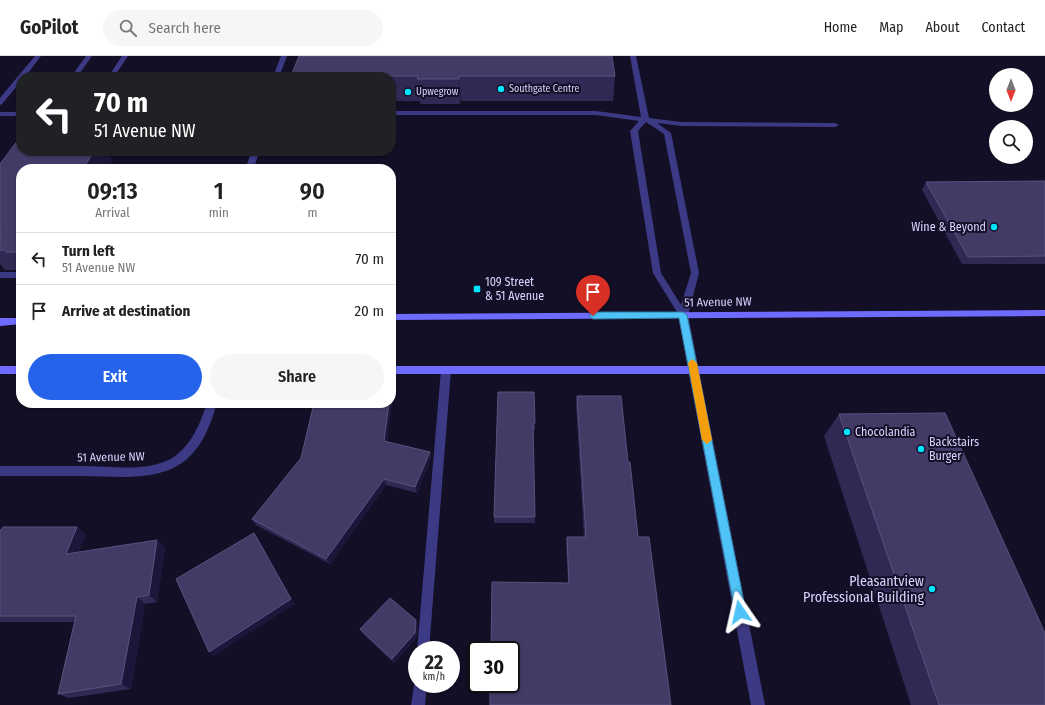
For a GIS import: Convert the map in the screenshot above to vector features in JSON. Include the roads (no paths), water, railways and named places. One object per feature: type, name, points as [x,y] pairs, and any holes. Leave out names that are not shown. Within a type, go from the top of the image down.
[{"type":"main road","name":"51 Avenue NW","points":[[396,317],[1045,312]]},
{"type":"main road","points":[[0,322],[16,321]]},
{"type":"main road","points":[[0,370],[16,370]]},
{"type":"main road","points":[[396,370],[1045,370]]},
{"type":"street","points":[[25,72],[38,56]]},
{"type":"street","points":[[78,72],[89,56]]},
{"type":"street","points":[[114,72],[125,56]]},
{"type":"street","points":[[278,72],[284,56]]},
{"type":"street","points":[[633,56],[645,118],[667,133],[695,272],[683,315]]},
{"type":"street","points":[[0,103],[16,83]]},
{"type":"street","points":[[396,113],[596,113],[645,118],[681,124],[835,125]]},
{"type":"street","points":[[0,114],[16,114]]},
{"type":"street","points":[[645,118],[634,131],[657,272],[683,315],[758,705]]},
{"type":"street","points":[[0,275],[16,275]]},
{"type":"street","points":[[424,641],[446,370]]},
{"type":"street","name":"51 Avenue NW","points":[[0,471],[136,472],[163,467],[176,461],[188,451],[198,439],[210,408]]},
{"type":"street","points":[[418,705],[419,693]]},
{"type":"place","name":"Southgate Centre","points":[[501,89]]},
{"type":"place","name":"Upwegrow","points":[[408,92]]},
{"type":"place","name":"Wine & Beyond","points":[[994,227]]},
{"type":"place","name":"109 Street & 51 Avenue","points":[[477,289]]},
{"type":"place","name":"Chocolandia","points":[[847,432]]},
{"type":"place","name":"Backstairs Burger","points":[[921,449]]},
{"type":"place","name":"Pleasantview Professional Building","points":[[932,589]]}]
